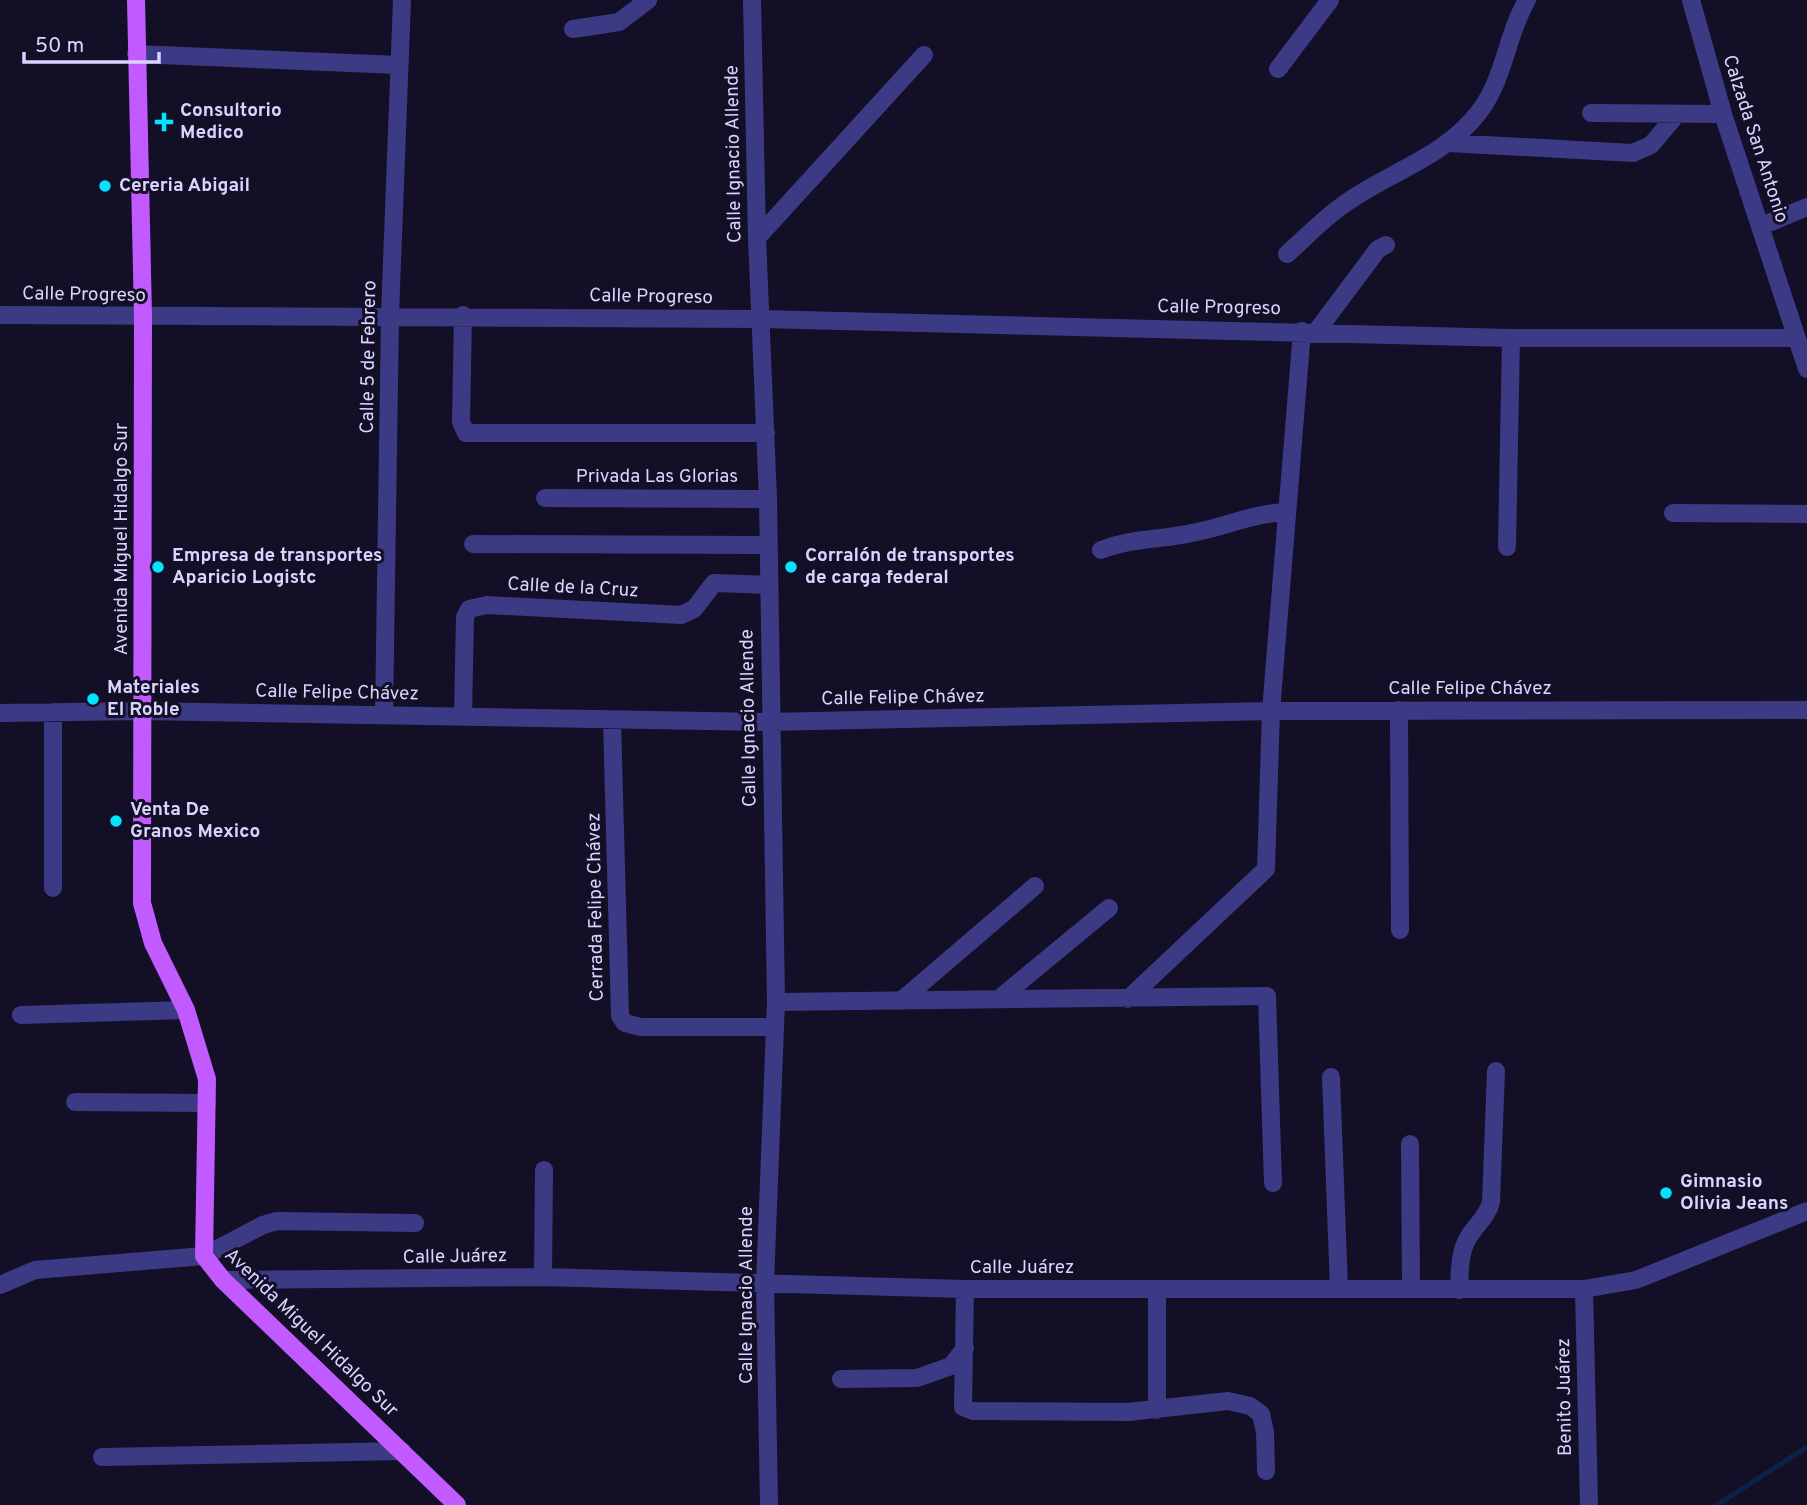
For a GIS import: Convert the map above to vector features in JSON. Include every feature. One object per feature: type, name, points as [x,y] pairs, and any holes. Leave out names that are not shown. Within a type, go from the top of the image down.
[{"type":"main road","name":"Avenida Miguel Hidalgo Sur","points":[[136,0],[143,316],[142,903],[153,943],[186,1010],[205,1072],[207,1103],[204,1256],[223,1280],[457,1505]]},
{"type":"street","name":"Calle 5 de Febrero","points":[[384,715],[390,315],[402,0]]},
{"type":"street","points":[[573,29],[619,22],[649,0]]},
{"type":"street","name":"Calle Ignacio Allende","points":[[752,0],[757,238],[768,499],[769,722],[776,1002],[765,1283],[769,1505]]},
{"type":"street","points":[[1278,68],[1330,0]]},
{"type":"street","points":[[1287,254],[1343,204],[1449,143],[1479,112],[1497,82],[1514,25],[1527,0]]},
{"type":"street","name":"Calzada San Antonio","points":[[1691,0],[1723,114],[1807,369]]},
{"type":"street","points":[[136,54],[398,65]]},
{"type":"street","points":[[757,238],[924,55]]},
{"type":"street","points":[[1591,113],[1723,114]]},
{"type":"street","points":[[1449,143],[1633,153],[1651,145],[1677,114]]},
{"type":"street","points":[[1761,226],[1807,207]]},
{"type":"street","points":[[1309,331],[1378,250],[1386,245]]},
{"type":"street","name":"Calle Progreso","points":[[0,315],[761,319],[1511,338],[1796,338]]},
{"type":"street","points":[[463,316],[461,422],[466,433],[766,433]]},
{"type":"street","name":"Calle Progreso","points":[[1128,999],[1266,869],[1271,711],[1287,512],[1309,331]]},
{"type":"street","points":[[1507,547],[1511,338]]},
{"type":"street","name":"Privada Las Glorias","points":[[545,498],[768,499]]},
{"type":"street","points":[[1101,550],[1134,539],[1207,530],[1263,513],[1287,512]]},
{"type":"street","points":[[1672,513],[1807,514]]},
{"type":"street","points":[[473,544],[768,545]]},
{"type":"street","name":"Calle de la Cruz","points":[[463,716],[466,617],[469,609],[477,606],[681,615],[694,609],[714,583],[768,585]]},
{"type":"street","points":[[1399,710],[1400,930]]},
{"type":"street","name":"Calle Felipe Chávez","points":[[0,713],[142,711],[769,722],[1271,711],[1807,710]]},
{"type":"street","points":[[53,712],[53,888]]},
{"type":"street","name":"Cerrada Felipe Chávez","points":[[612,720],[620,1016],[625,1023],[641,1027],[775,1027]]},
{"type":"street","points":[[902,1000],[1035,886]]},
{"type":"street","points":[[1000,998],[1109,908]]},
{"type":"street","points":[[776,1002],[1267,996],[1273,1183]]},
{"type":"street","points":[[21,1015],[186,1010]]},
{"type":"street","points":[[1459,1290],[1461,1259],[1468,1238],[1485,1216],[1491,1202],[1496,1071]]},
{"type":"street","points":[[1331,1077],[1339,1289]]},
{"type":"street","points":[[75,1102],[207,1103]]},
{"type":"street","points":[[1410,1144],[1410,1289]]},
{"type":"street","points":[[543,1277],[544,1170]]},
{"type":"street","name":"Calle Juárez","points":[[223,1280],[543,1277],[965,1289],[1584,1289],[1636,1280],[1807,1211]]},
{"type":"street","points":[[0,1285],[35,1270],[204,1256],[270,1222],[415,1223]]},
{"type":"street","points":[[965,1289],[963,1407],[968,1410],[1157,1410],[1202,1402],[1228,1401],[1250,1406],[1261,1414],[1265,1432],[1266,1471]]},
{"type":"street","points":[[1157,1289],[1157,1410]]},
{"type":"street","name":"Benito Juárez","points":[[1584,1289],[1589,1505]]},
{"type":"street","points":[[841,1379],[917,1378],[951,1366],[964,1348]]},
{"type":"street","points":[[102,1457],[402,1451]]},
{"type":"waterway","points":[[1717,1505],[1807,1447]]},
{"type":"place","name":"Consultorio Medico","points":[[164,122]]},
{"type":"place","name":"Cereria Abigail","points":[[105,186]]},
{"type":"place","name":"Empresa de transportes Aparicio Logistc","points":[[158,567]]},
{"type":"place","name":"Corralón de transportes de carga federal","points":[[791,567]]},
{"type":"place","name":"Materiales El Roble","points":[[93,699]]},
{"type":"place","name":"Venta De Granos Mexico","points":[[116,821]]},
{"type":"place","name":"Gimnasio Olivia Jeans","points":[[1666,1193]]}]
